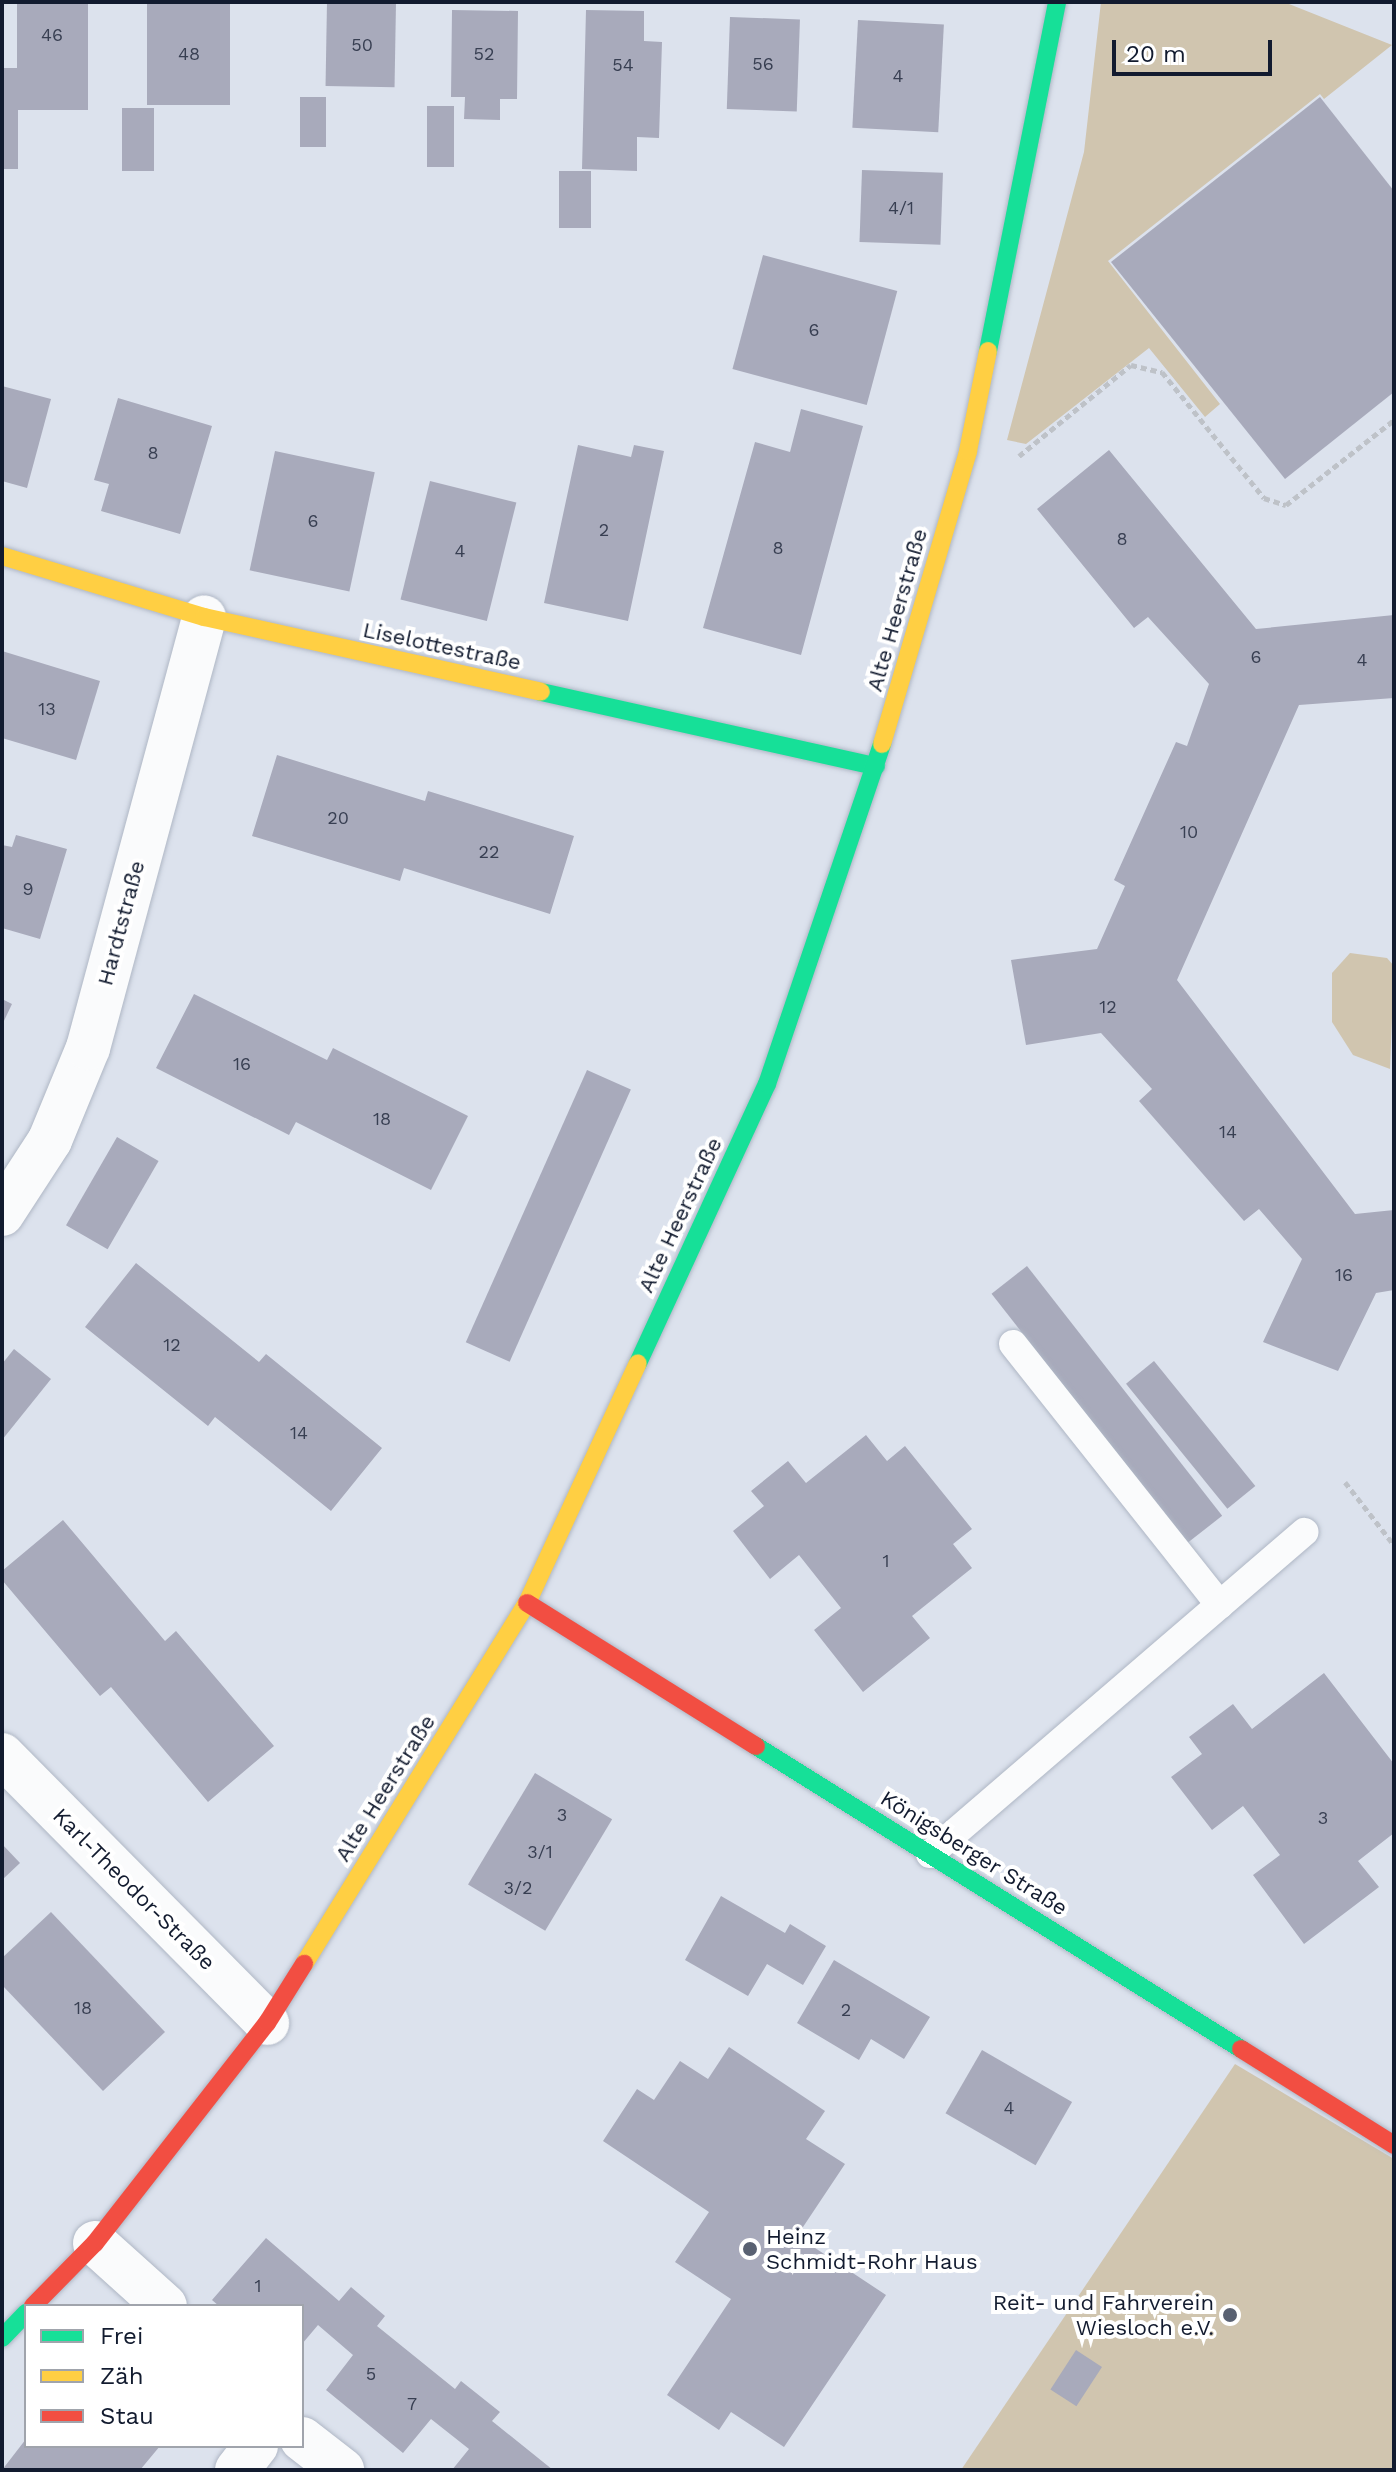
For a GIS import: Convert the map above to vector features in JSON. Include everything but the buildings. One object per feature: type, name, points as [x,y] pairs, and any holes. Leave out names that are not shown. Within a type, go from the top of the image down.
[{"type":"street","name":"Alte Heerstraße","points":[[35,2304],[95,2243],[267,2023],[527,1603],[767,1084],[876,766],[968,451],[1057,2]]},
{"type":"street","name":"Liselottestraße","points":[[2,556],[204,617],[876,766]]},
{"type":"street","name":"Hardtstraße","points":[[2,1214],[50,1140],[88,1048],[204,617]]},
{"type":"street","name":"Königsberger Straße","points":[[527,1603],[1394,2145]]},
{"type":"street","name":"Karl-Theodor-Straße","points":[[2,1755],[267,2023]]},
{"type":"street","points":[[95,2243],[163,2304]]},
{"type":"street","points":[[2,2338],[24,2315]]},
{"type":"street","points":[[304,2441],[342,2470]]},
{"type":"street","points":[[237,2470],[254,2448]]},
{"type":"lane","points":[[1013,1344],[1220,1605]]},
{"type":"lane","points":[[930,1854],[1305,1532]]},
{"type":"path","points":[[968,451],[1012,462],[1131,365],[1162,372],[1264,498],[1286,505],[1394,420]]},
{"type":"path","points":[[1345,1482],[1394,1545]]},
{"type":"shaded area","points":[[1101,2],[1284,2],[1392,45],[1324,99],[1320,94],[1108,261],[1220,404],[1205,417],[1149,348],[1026,444],[1007,440],[1084,152]]},
{"type":"shaded area","points":[[1350,953],[1387,958],[1394,966],[1390,1069],[1353,1055],[1332,1022],[1332,973]]},
{"type":"shaded area","name":"Reit- und Fahrverein Wiesloch e.V.","points":[[1235,2064],[1394,2159],[1394,2470],[961,2470]]},
{"type":"traffic: fast","points":[[988,351],[1057,2]]},
{"type":"traffic: fast","points":[[541,692],[876,766]]},
{"type":"traffic: fast","points":[[638,1363],[767,1084],[882,744]]},
{"type":"traffic: fast","points":[[756,1746],[1241,2049]]},
{"type":"traffic: fast","points":[[2,2338],[24,2315]]},
{"type":"traffic: slow","points":[[882,744],[968,451],[988,351]]},
{"type":"traffic: slow","points":[[2,556],[204,617],[541,692]]},
{"type":"traffic: slow","points":[[304,1964],[527,1603],[638,1363]]},
{"type":"traffic: jam","points":[[527,1603],[756,1746]]},
{"type":"traffic: jam","points":[[35,2304],[95,2243],[267,2023],[304,1964]]},
{"type":"traffic: jam","points":[[1241,2049],[1394,2145]]},
{"type":"place","name":"Heinz Schmidt-Rohr Haus","points":[[750,2249]]},
{"type":"place","name":"Reit- und Fahrverein Wiesloch e.V.","points":[[1230,2315]]}]
